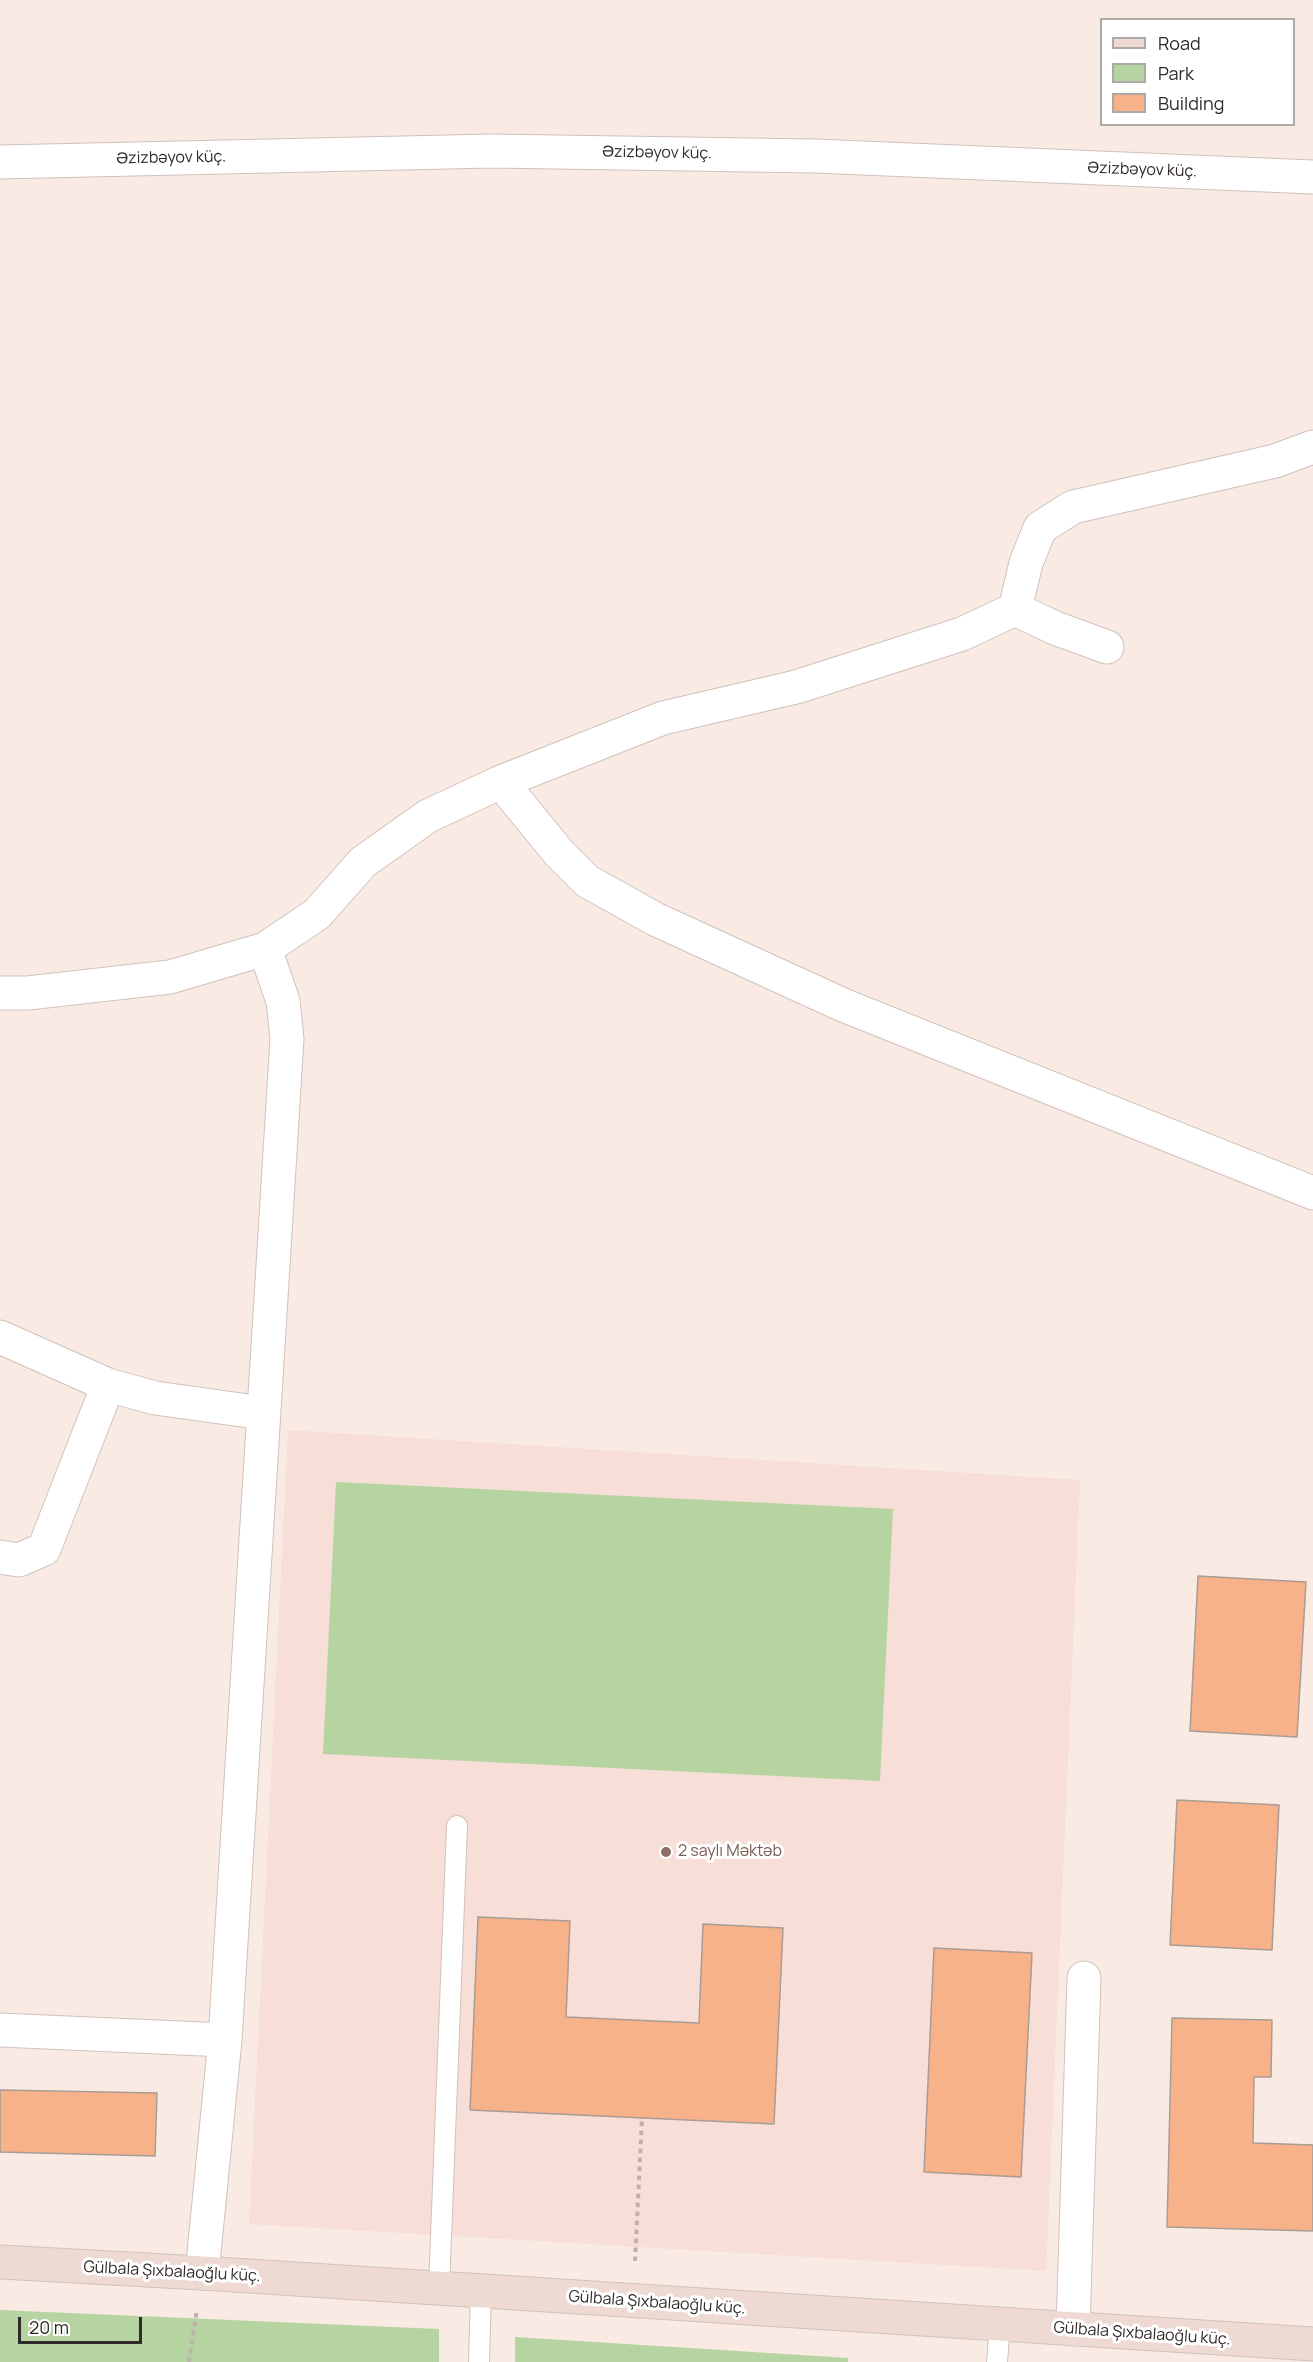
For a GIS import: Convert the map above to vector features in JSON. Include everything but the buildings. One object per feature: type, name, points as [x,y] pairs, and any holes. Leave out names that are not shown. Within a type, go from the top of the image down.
[{"type":"main road","name":"Gülbala Şıxbalaoğlu küç.","points":[[0,2262],[1313,2344]]},
{"type":"street","name":"Əzizbəyov küç.","points":[[0,162],[492,151],[815,156],[1313,177]]},
{"type":"street","points":[[1015,609],[1026,562],[1040,528],[1073,507],[1275,461],[1313,447]]},
{"type":"street","points":[[1015,609],[1055,628],[1107,647]]},
{"type":"street","points":[[0,993],[28,993],[170,977],[265,949],[317,914],[363,862],[428,816],[501,782],[663,718],[796,687],[962,634],[1015,609]]},
{"type":"street","points":[[501,782],[559,853],[587,881],[655,919],[843,1005],[1313,1192]]},
{"type":"street","points":[[202,2273],[225,2040],[287,1039],[283,1001],[265,949]]},
{"type":"street","points":[[0,1337],[108,1385],[155,1398],[263,1413]]},
{"type":"street","points":[[0,1557],[19,1560],[44,1549],[108,1385]]},
{"type":"street","points":[[1073,2330],[1084,1978]]},
{"type":"street","points":[[0,2030],[225,2040]]},
{"type":"lane","points":[[439,2288],[457,1826]]},
{"type":"lane","points":[[479,2362],[481,2291]]},
{"type":"lane","points":[[998,2362],[1000,2325]]},
{"type":"path","points":[[633,2301],[642,2118]]},
{"type":"path","points":[[189,2362],[202,2273]]},
{"type":"shaded area","name":"2 saylı Məktəb","points":[[288,1430],[1080,1480],[1046,2271],[249,2224]]},
{"type":"green space","points":[[336,1482],[893,1509],[880,1781],[323,1754]]},
{"type":"green space","points":[[0,2310],[439,2329],[439,2362],[0,2362]]},
{"type":"green space","points":[[515,2337],[848,2358],[848,2362],[515,2362]]},
{"type":"place","name":"2 saylı Məktəb","points":[[666,1852]]}]
